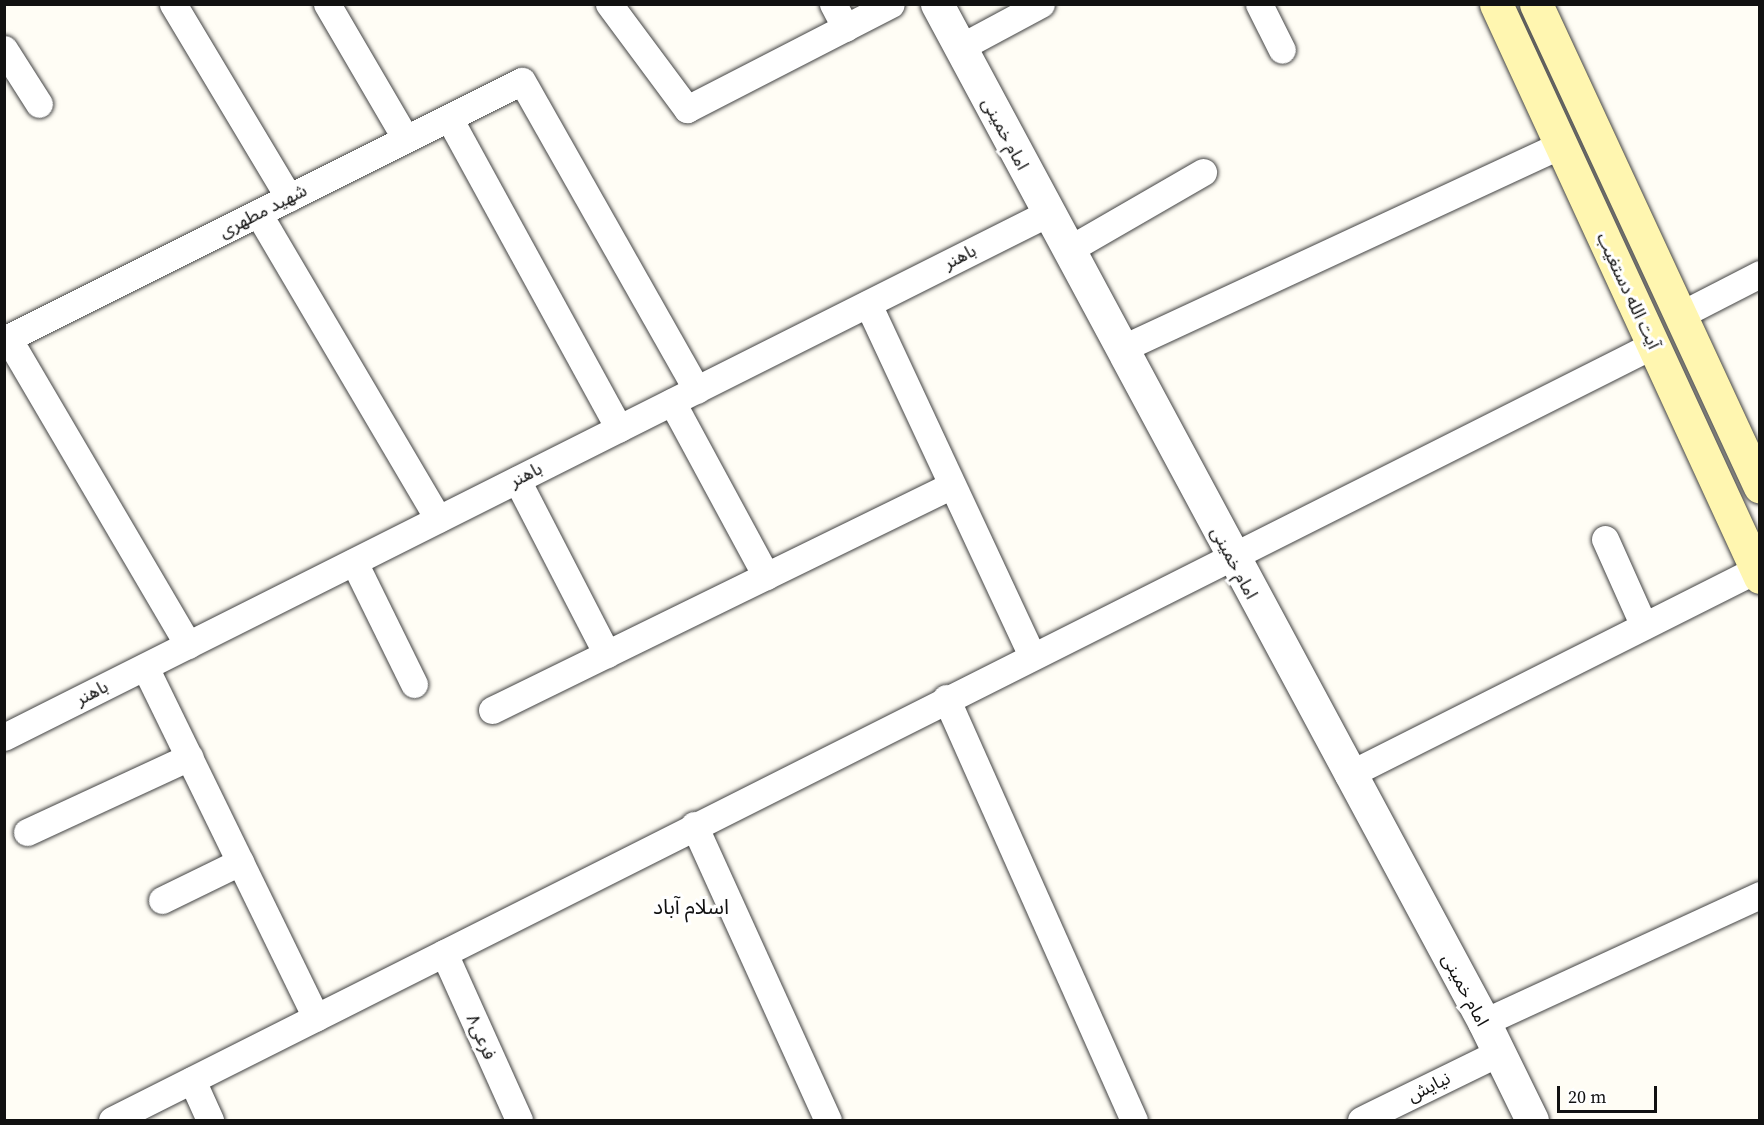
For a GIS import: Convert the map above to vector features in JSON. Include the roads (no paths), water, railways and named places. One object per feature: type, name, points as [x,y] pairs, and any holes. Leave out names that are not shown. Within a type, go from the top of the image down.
[{"type":"main road","name":"آیت الله دستغیب","points":[[1496,4],[1758,574]]},
{"type":"main road","name":"آیت الله دستغیب","points":[[1536,4],[1760,487]]},
{"type":"street","points":[[173,4],[289,198]]},
{"type":"street","points":[[327,4],[406,139]]},
{"type":"street","points":[[609,4],[687,109],[839,16],[891,4]]},
{"type":"street","name":"امام خمینی","points":[[936,4],[1348,775],[1484,1022],[1496,1054],[1532,1120]]},
{"type":"street","points":[[959,48],[1041,4]]},
{"type":"street","points":[[1259,4],[1282,50]]},
{"type":"street","points":[[4,49],[39,104]]},
{"type":"street","name":"شهید مطهری","points":[[6,339],[522,81],[697,390]]},
{"type":"street","points":[[449,118],[619,428]]},
{"type":"street","points":[[1121,350],[1561,145]]},
{"type":"street","points":[[1068,250],[1203,172]]},
{"type":"street","points":[[258,213],[438,519]]},
{"type":"street","name":"باهنر","points":[[4,737],[1048,213]]},
{"type":"street","points":[[1680,315],[1760,274]]},
{"type":"street","points":[[868,304],[1032,655]]},
{"type":"street","points":[[6,339],[188,645]]},
{"type":"street","points":[[112,1120],[1230,555],[1653,345]]},
{"type":"street","points":[[672,402],[766,576]]},
{"type":"street","points":[[517,480],[607,654]]},
{"type":"street","points":[[492,710],[952,485]]},
{"type":"street","points":[[1605,539],[1644,626]]},
{"type":"street","points":[[354,562],[414,684]]},
{"type":"street","points":[[1348,775],[1644,626],[1758,574]]},
{"type":"street","points":[[145,667],[316,1017]]},
{"type":"street","points":[[946,698],[1134,1120]]},
{"type":"street","points":[[27,832],[189,758]]},
{"type":"street","points":[[694,825],[828,1120]]},
{"type":"street","points":[[162,900],[240,862]]},
{"type":"street","points":[[1484,1022],[1760,895]]},
{"type":"street","name":"فرعی۸","points":[[444,953],[519,1120]]},
{"type":"street","name":"نیایش","points":[[1361,1120],[1496,1054]]},
{"type":"street","points":[[192,1080],[210,1120]]},
{"type":"district","name":"اسلام آباد","points":[[691,907]]}]
